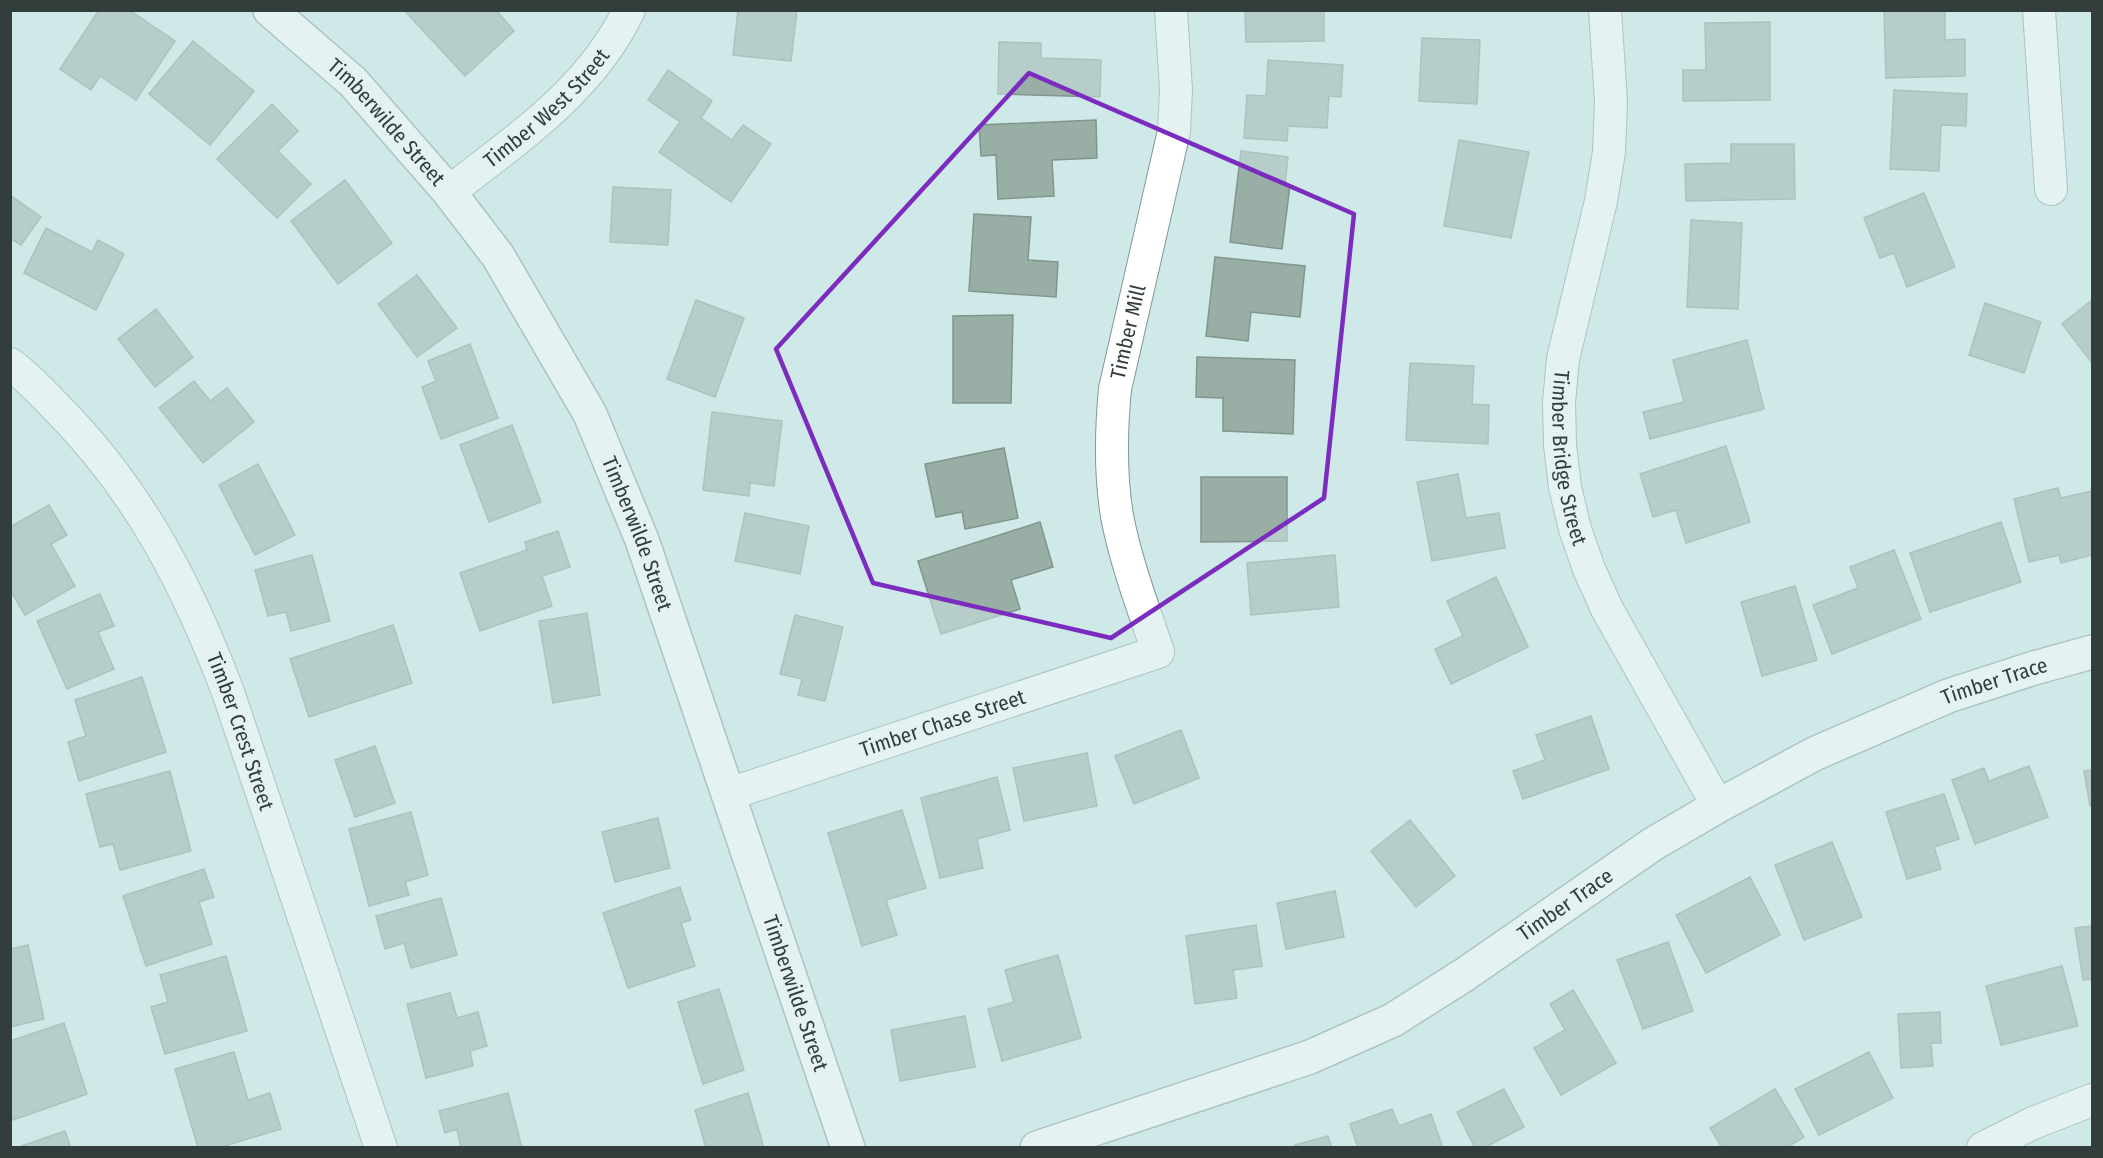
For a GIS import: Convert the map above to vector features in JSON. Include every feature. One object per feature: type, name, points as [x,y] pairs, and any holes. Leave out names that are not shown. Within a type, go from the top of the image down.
[{"type":"street","name":"Timberwilde Street","points":[[270,10],[353,82],[449,192],[498,256],[590,414],[642,540],[848,1148]]},
{"type":"street","name":"Timber West Street","points":[[449,192],[543,120],[588,75],[629,10]]},
{"type":"street","name":"Timber Mill","points":[[1158,652],[1127,557],[1117,516],[1112,474],[1112,431],[1115,388],[1174,131],[1176,90],[1171,10]]},
{"type":"street","name":"Timber Bridge Street","points":[[1605,10],[1611,102],[1609,152],[1601,201],[1563,359],[1560,434],[1565,487],[1575,529],[1589,569],[1607,609],[1718,806]]},
{"type":"street","points":[[2039,10],[2051,189]]},
{"type":"street","name":"Timber Crest Street","points":[[10,364],[26,376],[81,432],[129,494],[171,561],[205,631],[228,692],[381,1148]]},
{"type":"street","name":"Timber Chase Street","points":[[729,794],[1158,652]]},
{"type":"street","name":"Timber Trace","points":[[1037,1148],[1310,1057],[1393,1020],[1464,975],[1653,844],[1814,754],[1948,696],[2092,652]]},
{"type":"street","points":[[1983,1148],[2033,1123],[2092,1100]]},
{"type":"highlighted area","points":[[1029,73],[1354,214],[1324,498],[1111,638],[873,583],[776,349]]},
{"type":"building","points":[[99,10],[129,10],[175,41],[136,100],[100,76],[91,90],[60,69]]},
{"type":"building","points":[[404,10],[496,10],[514,31],[465,76]]},
{"type":"building","points":[[738,10],[797,10],[791,61],[733,55]]},
{"type":"building","points":[[1324,10],[1324,41],[1246,42],[1245,12]]},
{"type":"building","points":[[1884,10],[1945,10],[1945,40],[1965,39],[1965,76],[1886,78]]},
{"type":"building","points":[[1770,22],[1770,100],[1683,101],[1683,70],[1706,70],[1705,23]]},
{"type":"building","points":[[1422,38],[1480,40],[1477,104],[1419,101]]},
{"type":"building","points":[[193,41],[254,91],[210,145],[149,94]]},
{"type":"building","points":[[999,42],[1041,43],[1041,58],[1101,60],[1100,97],[998,94]]},
{"type":"building","points":[[1268,60],[1343,65],[1341,97],[1329,96],[1327,128],[1288,126],[1287,141],[1244,138],[1247,95],[1266,96]]},
{"type":"building","points":[[668,70],[712,101],[701,118],[732,140],[743,125],[771,144],[731,202],[659,152],[680,122],[648,100]]},
{"type":"building","points":[[1894,90],[1967,94],[1966,126],[1941,125],[1939,171],[1890,169]]},
{"type":"building","points":[[272,104],[298,131],[278,151],[311,184],[277,218],[217,159]]},
{"type":"building","points":[[1096,120],[1097,158],[1052,160],[1054,196],[998,199],[996,155],[981,156],[979,125]]},
{"type":"building","points":[[1459,140],[1529,152],[1511,238],[1444,226]]},
{"type":"building","points":[[1731,144],[1794,144],[1795,199],[1686,201],[1685,164],[1731,163]]},
{"type":"building","points":[[1241,151],[1288,157],[1285,184],[1290,185],[1282,249],[1230,242]]},
{"type":"building","points":[[345,180],[392,243],[338,284],[291,221]]},
{"type":"building","points":[[613,187],[671,190],[668,245],[610,242]]},
{"type":"building","points":[[1924,193],[1955,267],[1907,287],[1894,253],[1880,258],[1864,218]]},
{"type":"building","points":[[10,195],[41,217],[21,245],[10,238]]},
{"type":"building","points":[[974,214],[1031,217],[1028,260],[1058,262],[1056,297],[969,291]]},
{"type":"building","points":[[1691,220],[1742,223],[1738,309],[1687,307]]},
{"type":"building","points":[[46,228],[92,252],[98,240],[124,254],[96,310],[24,273]]},
{"type":"building","points":[[1215,257],[1305,266],[1300,317],[1251,312],[1248,341],[1206,336]]},
{"type":"building","points":[[417,275],[457,328],[417,357],[378,304]]},
{"type":"building","points":[[696,300],[744,318],[715,397],[667,379]]},
{"type":"building","points":[[2092,300],[2092,363],[2062,324]]},
{"type":"building","points":[[1985,303],[2041,322],[2024,373],[1969,355]]},
{"type":"building","points":[[156,309],[193,357],[155,387],[118,339]]},
{"type":"building","points":[[1013,315],[1011,403],[953,403],[953,316]]},
{"type":"building","points":[[1747,340],[1764,409],[1650,439],[1643,412],[1684,402],[1673,360]]},
{"type":"building","points":[[470,344],[498,418],[441,439],[422,387],[436,381],[428,361]]},
{"type":"building","points":[[1197,357],[1295,360],[1293,434],[1223,431],[1223,398],[1196,397]]},
{"type":"building","points":[[1410,363],[1474,366],[1472,404],[1489,405],[1488,444],[1406,440]]},
{"type":"building","points":[[194,381],[210,401],[227,388],[254,422],[203,463],[159,408]]},
{"type":"building","points":[[712,412],[782,421],[774,486],[750,483],[749,496],[703,490]]},
{"type":"building","points":[[512,425],[541,502],[489,522],[460,445]]},
{"type":"building","points":[[1726,446],[1750,522],[1686,543],[1676,510],[1653,517],[1640,474]]},
{"type":"building","points":[[1004,448],[1018,518],[965,529],[962,512],[936,517],[925,464]]},
{"type":"building","points":[[258,464],[295,535],[255,555],[219,485]]},
{"type":"building","points":[[1458,474],[1466,518],[1499,513],[1505,548],[1432,561],[1417,482]]},
{"type":"building","points":[[1201,477],[1287,477],[1287,541],[1201,542]]},
{"type":"building","points":[[2058,488],[2061,498],[2092,491],[2092,555],[2061,563],[2059,555],[2029,562],[2014,499]]},
{"type":"building","points":[[49,505],[67,535],[51,544],[75,586],[25,615],[10,590],[10,527]]},
{"type":"building","points":[[745,513],[809,526],[800,574],[735,561]]},
{"type":"building","points":[[1040,522],[1053,567],[1011,580],[1020,609],[941,634],[918,561]]},
{"type":"building","points":[[2001,522],[2021,582],[1930,612],[1910,553]]},
{"type":"building","points":[[558,531],[570,567],[542,576],[552,606],[480,631],[460,573],[527,550],[525,542]]},
{"type":"building","points":[[1894,550],[1921,619],[1832,654],[1813,605],[1858,588],[1850,567]]},
{"type":"building","points":[[312,555],[330,621],[291,631],[286,612],[268,616],[255,570]]},
{"type":"building","points":[[1335,555],[1339,607],[1251,615],[1247,563]]},
{"type":"building","points":[[1496,577],[1528,647],[1451,684],[1435,649],[1463,636],[1447,601]]},
{"type":"building","points":[[1795,586],[1817,660],[1762,676],[1741,602]]},
{"type":"building","points":[[100,594],[114,626],[98,632],[114,669],[67,689],[37,621]]},
{"type":"building","points":[[587,613],[600,695],[553,703],[539,621]]},
{"type":"building","points":[[795,615],[843,627],[825,701],[798,695],[802,679],[780,674]]},
{"type":"building","points":[[393,625],[412,683],[309,717],[290,659]]},
{"type":"building","points":[[142,677],[166,752],[79,781],[68,742],[86,736],[75,700]]},
{"type":"building","points":[[1591,716],[1609,769],[1523,799],[1513,771],[1545,760],[1536,735]]},
{"type":"building","points":[[1181,730],[1199,778],[1134,804],[1115,756]]},
{"type":"building","points":[[375,746],[395,803],[355,817],[335,760]]},
{"type":"building","points":[[1087,753],[1097,806],[1024,821],[1013,768]]},
{"type":"building","points":[[2029,766],[2048,817],[1975,844],[1952,780],[1984,768],[1989,781]]},
{"type":"building","points":[[2092,770],[2092,806],[2090,806],[2084,771]]},
{"type":"building","points":[[170,771],[191,851],[120,870],[113,844],[100,847],[86,794]]},
{"type":"building","points":[[997,777],[1010,830],[977,839],[983,868],[940,878],[921,798]]},
{"type":"building","points":[[1944,794],[1959,839],[1934,847],[1941,869],[1907,879],[1886,812]]},
{"type":"building","points":[[902,810],[926,888],[886,900],[897,935],[862,946],[828,833]]},
{"type":"building","points":[[411,812],[428,875],[405,882],[409,895],[369,906],[349,829]]},
{"type":"building","points":[[658,818],[670,868],[615,882],[602,832]]},
{"type":"building","points":[[1410,820],[1455,876],[1416,907],[1371,851]]},
{"type":"building","points":[[1832,842],[1862,917],[1804,940],[1775,865]]},
{"type":"building","points":[[204,869],[214,897],[199,902],[212,944],[146,966],[123,896]]},
{"type":"building","points":[[1750,877],[1780,935],[1706,973],[1676,915]]},
{"type":"building","points":[[680,887],[691,920],[681,923],[695,966],[628,988],[603,913]]},
{"type":"building","points":[[1335,891],[1344,937],[1286,949],[1277,903]]},
{"type":"building","points":[[441,898],[457,955],[411,968],[404,943],[385,949],[376,916]]},
{"type":"building","points":[[1256,925],[1262,966],[1233,970],[1237,998],[1195,1004],[1186,936]]},
{"type":"building","points":[[2092,926],[2092,979],[2083,980],[2075,928]]},
{"type":"building","points":[[1668,942],[1693,1011],[1643,1029],[1617,960]]},
{"type":"building","points":[[28,945],[44,1019],[10,1027],[10,949]]},
{"type":"building","points":[[1058,955],[1081,1038],[1002,1061],[988,1009],[1014,1002],[1005,970]]},
{"type":"building","points":[[226,956],[247,1031],[165,1054],[151,1007],[168,1002],[160,975]]},
{"type":"building","points":[[2062,966],[2078,1026],[2001,1045],[1986,986]]},
{"type":"building","points":[[719,989],[744,1070],[703,1084],[678,1002]]},
{"type":"building","points":[[1573,990],[1616,1063],[1561,1095],[1534,1048],[1565,1030],[1550,1004]]},
{"type":"building","points":[[450,993],[457,1018],[478,1012],[487,1046],[470,1051],[473,1066],[426,1078],[407,1004]]},
{"type":"building","points":[[1940,1012],[1941,1043],[1931,1043],[1933,1066],[1901,1068],[1898,1014]]},
{"type":"building","points":[[965,1016],[975,1067],[900,1081],[891,1030]]},
{"type":"building","points":[[64,1023],[87,1094],[13,1120],[10,1113],[10,1041]]},
{"type":"building","points":[[234,1052],[248,1100],[270,1093],[281,1129],[218,1148],[198,1148],[175,1069]]},
{"type":"building","points":[[1869,1052],[1893,1098],[1819,1135],[1795,1089]]},
{"type":"building","points":[[1504,1089],[1524,1127],[1484,1148],[1475,1148],[1457,1112]]},
{"type":"building","points":[[1775,1089],[1804,1137],[1786,1148],[1722,1148],[1710,1128]]},
{"type":"building","points":[[508,1093],[522,1148],[461,1148],[457,1129],[445,1133],[439,1111]]},
{"type":"building","points":[[748,1093],[764,1148],[706,1148],[695,1110]]},
{"type":"building","points":[[1392,1109],[1399,1126],[1431,1114],[1443,1148],[1358,1148],[1350,1124]]},
{"type":"building","points":[[65,1131],[71,1148],[16,1148]]},
{"type":"building","points":[[1328,1136],[1332,1148],[1295,1148],[1295,1145]]}]
